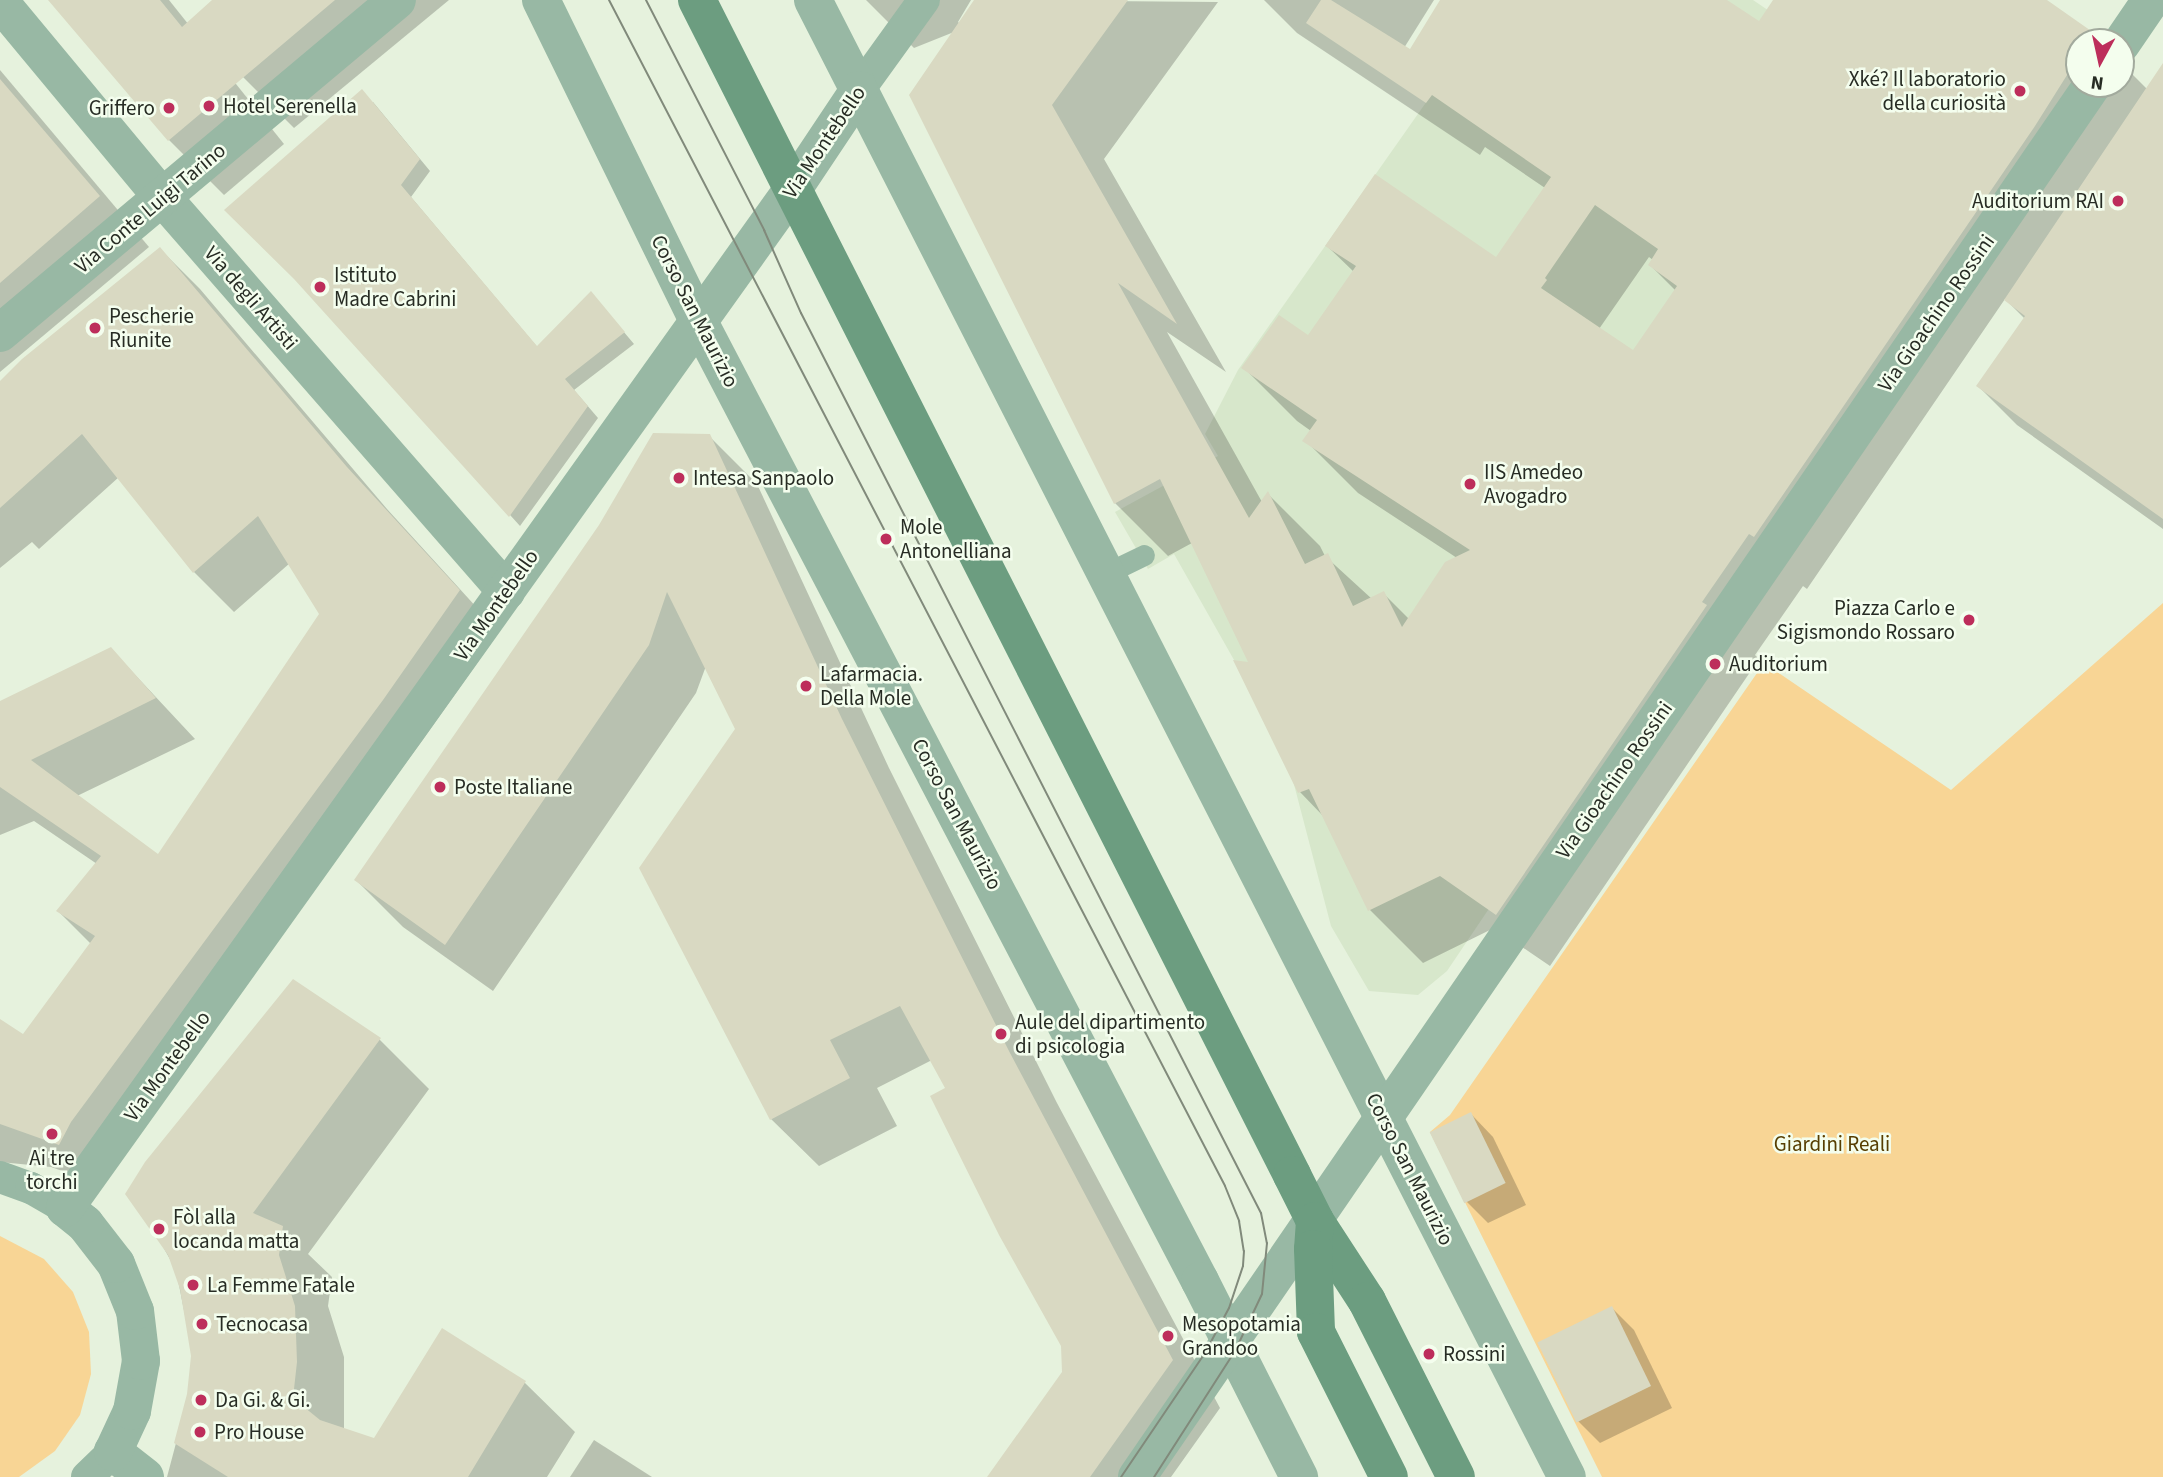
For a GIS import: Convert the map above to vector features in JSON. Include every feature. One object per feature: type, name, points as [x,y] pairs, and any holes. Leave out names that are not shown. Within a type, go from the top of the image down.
[{"type":"main road","points":[[697,0],[1315,1221],[1367,1301],[1456,1477]]},
{"type":"main road","points":[[1315,1221],[1313,1249],[1316,1332],[1389,1477]]},
{"type":"street","name":"Via Conte Luigi Tarino","points":[[0,333],[397,0]]},
{"type":"street","name":"Corso San Maurizio","points":[[541,0],[699,322],[1299,1477]]},
{"type":"street","name":"Corso San Maurizio","points":[[813,0],[1567,1477]]},
{"type":"street","name":"Via Montebello","points":[[65,1208],[699,322],[924,0]]},
{"type":"street","name":"Via degli Artisti","points":[[0,2],[163,198],[506,591]]},
{"type":"street","name":"Via Gioachino Rossini","points":[[1137,1477],[1229,1339],[1315,1221],[2083,98]]},
{"type":"street","points":[[0,1177],[31,1188],[65,1208],[85,1224],[116,1265],[135,1311],[141,1361],[132,1411],[100,1464],[145,1477]]},
{"type":"lane","points":[[1107,573],[1144,555]]},
{"type":"shaded area","name":"IIS Amedeo Avogadro","points":[[1498,0],[1753,0],[1929,119],[1656,661],[1447,971],[1418,995],[1369,991],[1331,926],[1285,750],[1174,554],[1148,569],[1115,512],[1218,456],[1205,434],[1238,370]]},
{"type":"green space","name":"Giardini Reali","points":[[2163,603],[2163,1477],[1602,1477],[1430,1132],[1450,1115],[1764,663],[1951,790]]},
{"type":"green space","points":[[0,1236],[44,1259],[73,1292],[89,1332],[91,1374],[80,1415],[55,1451],[19,1477],[0,1477]]},
{"type":"building","points":[[48,0],[160,0],[182,27],[212,0],[335,0],[168,141]]},
{"type":"building","name":"IIS Amedeo Avogadro","points":[[974,0],[1128,0],[1052,105],[1177,324],[1118,283],[1249,518],[1268,491],[1305,564],[1328,553],[1353,606],[1384,591],[1402,627],[1445,562],[1470,550],[1302,441],[1317,420],[1241,368],[1279,315],[1308,335],[1356,266],[1325,246],[1375,174],[1496,257],[1551,177],[1432,95],[1426,103],[1306,23],[1321,0],[1331,0],[1410,49],[1440,0],[1727,0],[1759,21],[1773,0],[2047,0],[2087,28],[2065,28],[2065,78],[2035,126],[1754,537],[1749,534],[1702,602],[1707,605],[1496,915],[1440,876],[1368,911],[1309,789],[1298,793],[1233,660],[1248,662],[1160,479],[1114,504],[909,95]],"holes":[[[1595,205],[1658,249],[1648,265],[1677,286],[1633,350],[1541,288],[1547,280],[1545,278]]]},
{"type":"building","points":[[2163,63],[2163,519],[1976,386],[2025,316],[2004,300]]},
{"type":"building","points":[[0,79],[100,196],[0,283]]},
{"type":"building","points":[[362,89],[420,159],[401,185],[537,346],[591,291],[625,332],[565,379],[588,406],[509,517],[294,279],[224,210]]},
{"type":"building","points":[[160,247],[347,467],[460,590],[383,700],[71,1122],[59,1145],[0,1124],[0,1019],[23,1034],[95,936],[56,911],[101,856],[0,787],[0,701],[111,647],[156,698],[31,760],[158,854],[319,614],[258,516],[193,573],[82,434],[0,508],[0,381],[22,359]]},
{"type":"building","points":[[653,433],[710,434],[842,719],[1010,1053],[1173,1360],[1090,1477],[987,1477],[1062,1372],[1061,1346],[999,1235],[930,1096],[945,1088],[900,1006],[830,1040],[850,1078],[770,1120],[639,868],[735,729],[667,592],[649,645],[445,945],[354,880],[599,525]]},
{"type":"building","points":[[293,979],[381,1038],[253,1213],[283,1226],[279,1255],[295,1306],[297,1362],[293,1398],[320,1420],[374,1438],[442,1328],[526,1381],[468,1477],[228,1477],[174,1443],[187,1394],[191,1356],[180,1289],[168,1255],[125,1194],[145,1162]]},
{"type":"building","points":[[1471,1112],[1506,1183],[1464,1203],[1430,1132]]},
{"type":"building","points":[[1612,1306],[1651,1386],[1576,1422],[1537,1342]]},
{"type":"tram line","points":[[609,0],[1225,1186],[1239,1221],[1244,1251],[1243,1266],[1229,1308],[1205,1353],[1121,1477]]},
{"type":"tram line","points":[[646,0],[764,230],[801,313],[1261,1213],[1267,1243],[1262,1294],[1235,1351],[1154,1477]]},
{"type":"place","name":"Xké? Il laboratorio della curiosità","points":[[2020,91]]},
{"type":"place","name":"Hotel Serenella","points":[[209,106]]},
{"type":"place","name":"Griffero","points":[[169,108]]},
{"type":"place","name":"Auditorium RAI","points":[[2118,201]]},
{"type":"place","name":"Istituto Madre Cabrini","points":[[320,287]]},
{"type":"place","name":"Pescherie Riunite","points":[[95,328]]},
{"type":"place","name":"Intesa Sanpaolo","points":[[679,478]]},
{"type":"place","name":"IIS Amedeo Avogadro","points":[[1470,484]]},
{"type":"place","name":"Mole Antonelliana","points":[[886,539]]},
{"type":"place","name":"Piazza Carlo e Sigismondo Rossaro","points":[[1969,620]]},
{"type":"place","name":"Auditorium","points":[[1715,664]]},
{"type":"place","name":"Lafarmacia. Della Mole","points":[[806,686]]},
{"type":"place","name":"Poste Italiane","points":[[440,787]]},
{"type":"place","name":"Aule del dipartimento di psicologia","points":[[1001,1034]]},
{"type":"place","name":"Ai tre torchi","points":[[52,1134]]},
{"type":"place","name":"Fòl alla locanda matta","points":[[159,1229]]},
{"type":"place","name":"La Femme Fatale","points":[[193,1285]]},
{"type":"place","name":"Tecnocasa","points":[[202,1324]]},
{"type":"place","name":"Mesopotamia Grandoo","points":[[1168,1336]]},
{"type":"place","name":"Rossini","points":[[1429,1354]]},
{"type":"place","name":"Da Gi. & Gi.","points":[[201,1400]]},
{"type":"place","name":"Pro House","points":[[200,1432]]}]
